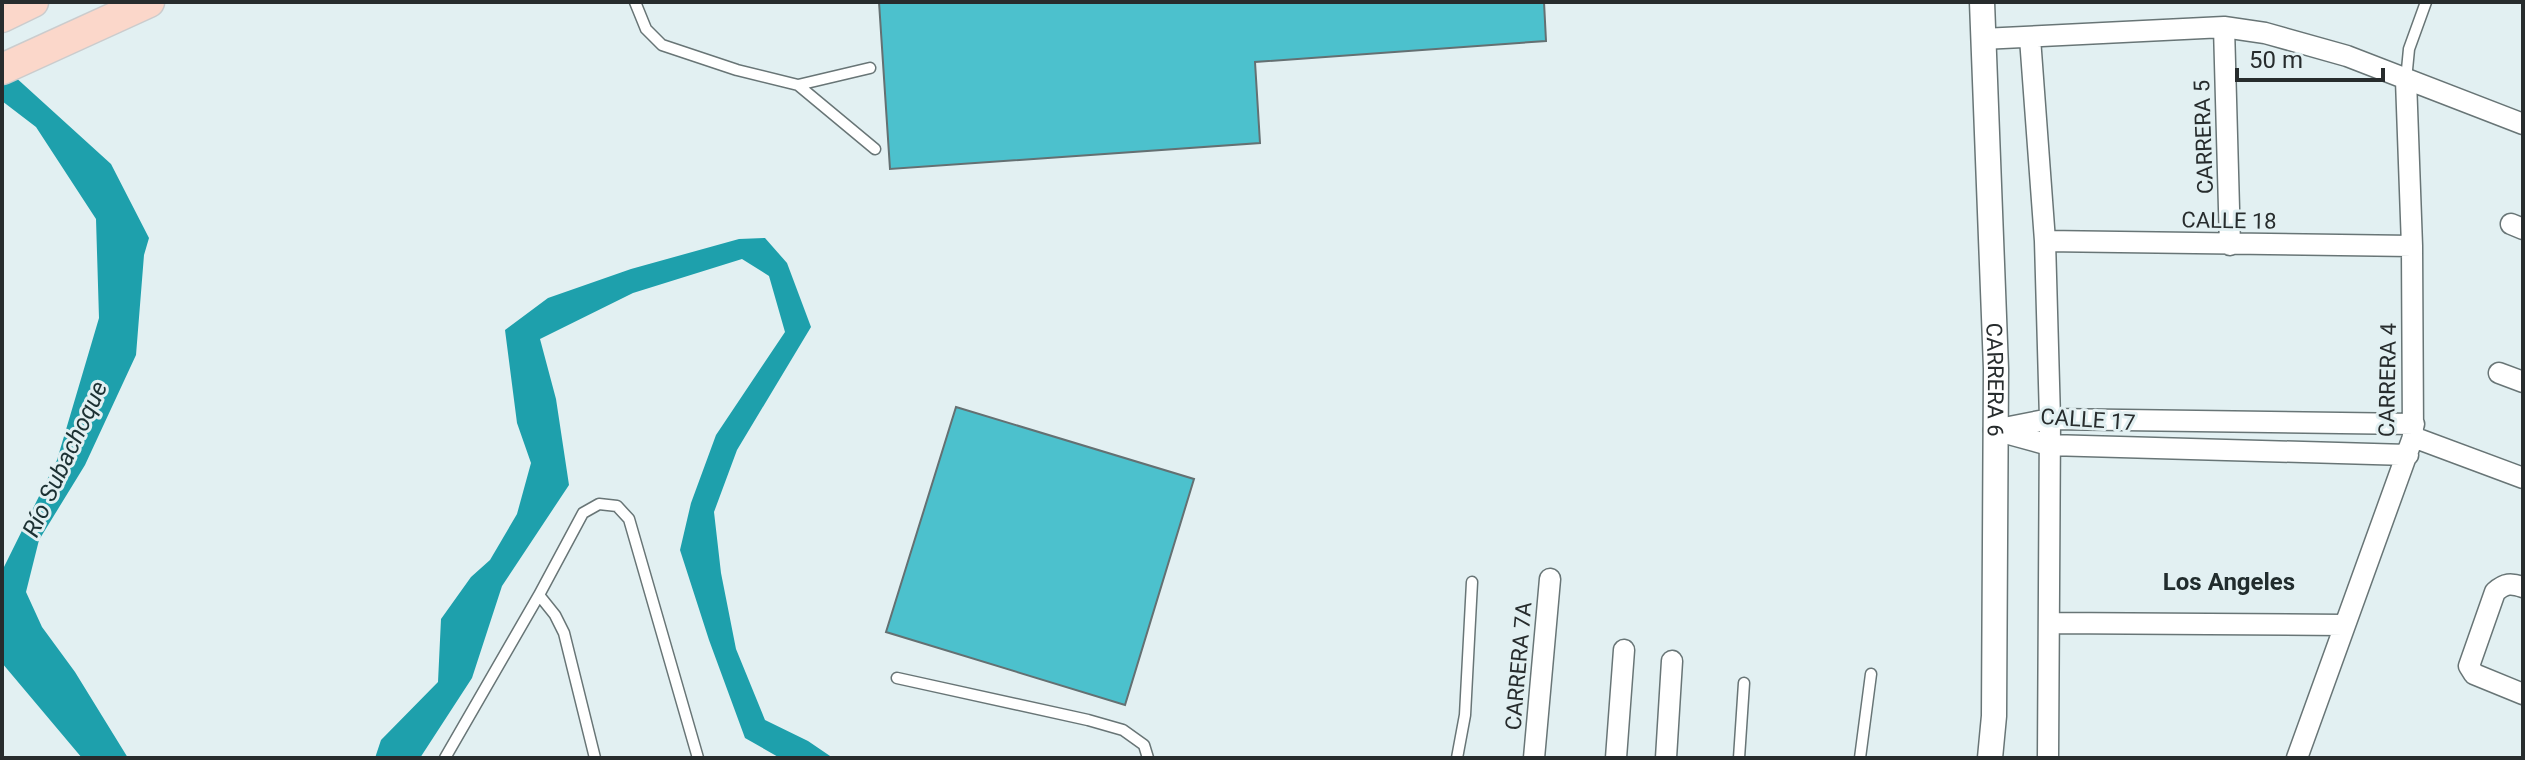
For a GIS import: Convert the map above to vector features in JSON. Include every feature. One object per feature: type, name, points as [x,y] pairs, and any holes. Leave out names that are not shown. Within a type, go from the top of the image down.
[{"type":"main road","points":[[2,17],[33,2]]},
{"type":"main road","points":[[10,66],[149,2]]},
{"type":"street","name":"CARRERA 6","points":[[1982,2],[1996,369],[1994,716],[1990,758]]},
{"type":"street","points":[[1982,39],[2224,27],[2265,33],[2347,56],[2523,124]]},
{"type":"street","name":"CARRERA 5","points":[[2224,27],[2230,245]]},
{"type":"street","points":[[2030,38],[2045,241],[2050,419],[2048,758]]},
{"type":"street","name":"CARRERA 4","points":[[2297,758],[2412,439],[2412,246],[2406,80]]},
{"type":"street","name":"CALLE 18","points":[[2045,241],[2412,246]]},
{"type":"street","points":[[2499,373],[2523,382]]},
{"type":"street","name":"CALLE 17","points":[[1994,430],[2050,419],[2412,439],[2523,478]]},
{"type":"street","name":"CALLE 17","points":[[1994,430],[2049,445],[2412,439]]},
{"type":"street","name":"CARRERA 7A","points":[[1534,758],[1550,579]]},
{"type":"street","points":[[2523,587],[2504,585],[2495,592],[2469,666],[2474,674],[2523,694]]},
{"type":"street","points":[[2050,623],[2344,625]]},
{"type":"street","points":[[1616,758],[1624,650]]},
{"type":"street","points":[[1666,758],[1672,661]]},
{"type":"lane","points":[[636,2],[646,29],[662,45],[737,70],[798,85],[875,149]]},
{"type":"lane","points":[[2406,80],[2409,49],[2426,2]]},
{"type":"lane","points":[[798,85],[870,68]]},
{"type":"lane","points":[[445,758],[583,513],[599,504],[617,506],[629,519],[698,758]]},
{"type":"lane","points":[[1457,758],[1465,715],[1472,582]]},
{"type":"lane","points":[[539,595],[564,633],[595,758]]},
{"type":"lane","points":[[1860,758],[1871,674]]},
{"type":"lane","points":[[897,678],[1123,730],[1144,745],[1148,758]]},
{"type":"lane","points":[[1739,758],[1744,683]]},
{"type":"water","name":"Río Subachoque","points":[[2,65],[111,164],[149,238],[144,255],[136,355],[85,465],[39,540],[26,592],[42,627],[75,672],[128,758],[82,758],[2,663],[2,571],[57,460],[99,318],[96,219],[36,127],[2,101]]},
{"type":"water","points":[[765,238],[787,263],[811,327],[737,450],[714,512],[721,573],[736,649],[765,720],[808,741],[833,758],[780,758],[745,738],[680,550],[691,503],[716,435],[785,332],[769,276],[742,259],[633,293],[540,339],[556,399],[569,485],[502,586],[472,678],[420,758],[375,758],[381,740],[438,682],[441,619],[471,577],[490,560],[517,514],[531,463],[517,423],[505,330],[548,298],[631,269],[739,239]]},
{"type":"building","points":[[879,2],[1544,2],[1546,41],[1255,62],[1260,143],[890,169]]},
{"type":"building","points":[[956,407],[1194,479],[1125,705],[886,632]]},
{"type":"district","name":"Los Angeles","points":[[2229,582]]}]
